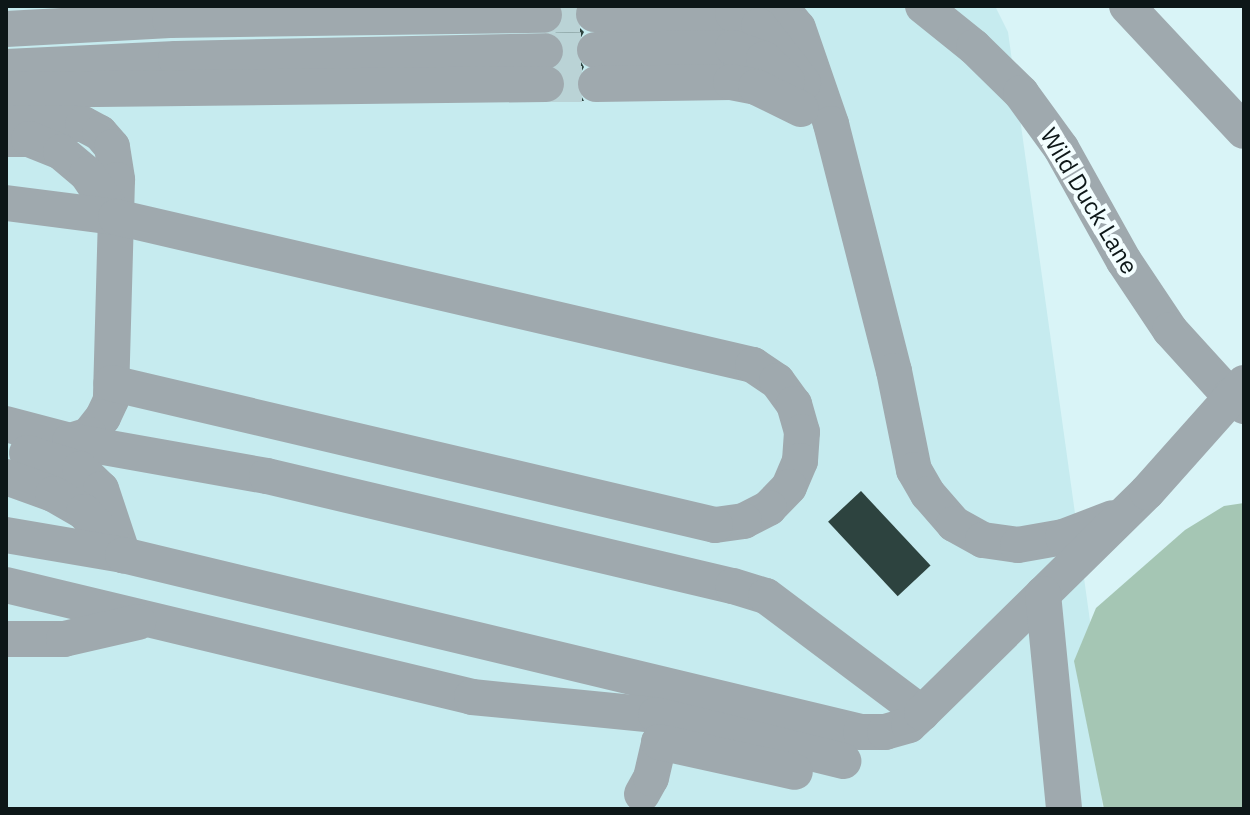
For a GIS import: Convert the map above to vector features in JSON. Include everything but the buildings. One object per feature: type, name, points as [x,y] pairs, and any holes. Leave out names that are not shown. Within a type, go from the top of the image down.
[{"type":"street","points":[[780,6],[798,28],[831,124],[894,371],[914,470],[928,494],[954,524],[983,540],[1018,545],[1063,537],[1126,513]]},
{"type":"street","name":"Wild Duck Lane","points":[[923,6],[974,47],[1021,93],[1061,148],[1124,261],[1170,330],[1239,395]]},
{"type":"street","points":[[1127,6],[1244,131]]},
{"type":"street","points":[[594,14],[733,14],[759,26],[776,43],[831,124]]},
{"type":"street","points":[[6,17],[170,20],[544,15]]},
{"type":"street","points":[[6,29],[170,20]]},
{"type":"street","points":[[596,67],[733,48],[764,59],[831,124]]},
{"type":"street","points":[[6,55],[179,75]]},
{"type":"street","points":[[6,67],[179,75],[546,68]]},
{"type":"street","points":[[6,90],[179,75]]},
{"type":"street","points":[[6,104],[179,75]]},
{"type":"street","points":[[6,123],[83,124],[100,133],[112,147],[116,217],[111,400],[89,435],[70,441]]},
{"type":"street","points":[[6,139],[29,139],[61,152],[87,174],[116,217]]},
{"type":"street","points":[[6,156],[60,174],[116,217]]},
{"type":"street","points":[[6,179],[48,189],[116,217]]},
{"type":"street","points":[[6,203],[116,217],[753,365],[777,381],[794,404],[802,432],[800,461],[789,487],[769,508],[744,521],[715,525],[111,383]]},
{"type":"street","points":[[6,214],[116,217]]},
{"type":"street","points":[[6,226],[116,217]]},
{"type":"street","points":[[642,794],[651,778],[659,742],[792,772],[852,757],[915,719],[1126,513],[1239,395]]},
{"type":"street","points":[[6,424],[70,441],[267,476],[766,596],[915,719]]},
{"type":"street","points":[[6,448],[80,469],[90,498],[123,555]]},
{"type":"street","points":[[6,462],[90,498]]},
{"type":"street","points":[[6,477],[53,494],[90,498]]},
{"type":"street","points":[[6,495],[90,498]]},
{"type":"street","points":[[6,516],[123,555]]},
{"type":"street","points":[[6,535],[123,555],[861,732],[885,732],[915,719]]},
{"type":"street","points":[[6,550],[667,704],[852,757]]},
{"type":"street","points":[[6,566],[608,710]]},
{"type":"street","points":[[6,585],[472,697],[656,715],[852,757]]},
{"type":"street","points":[[1043,594],[1064,809]]},
{"type":"street","points":[[6,603],[91,605]]},
{"type":"street","points":[[6,623],[33,626],[68,623],[91,605]]},
{"type":"street","points":[[6,639],[64,639],[152,620]]},
{"type":"shaded area","points":[[6,6],[995,6],[1008,32],[1090,621],[1086,673],[1103,809],[6,809]]},
{"type":"green space","points":[[1244,503],[1244,809],[1104,809],[1074,661],[1096,608],[1185,530],[1224,506]]},
{"type":"tunnel","points":[[544,15],[594,14]]},
{"type":"tunnel","points":[[545,51],[595,50]]},
{"type":"tunnel","points":[[546,84],[596,84]]}]
